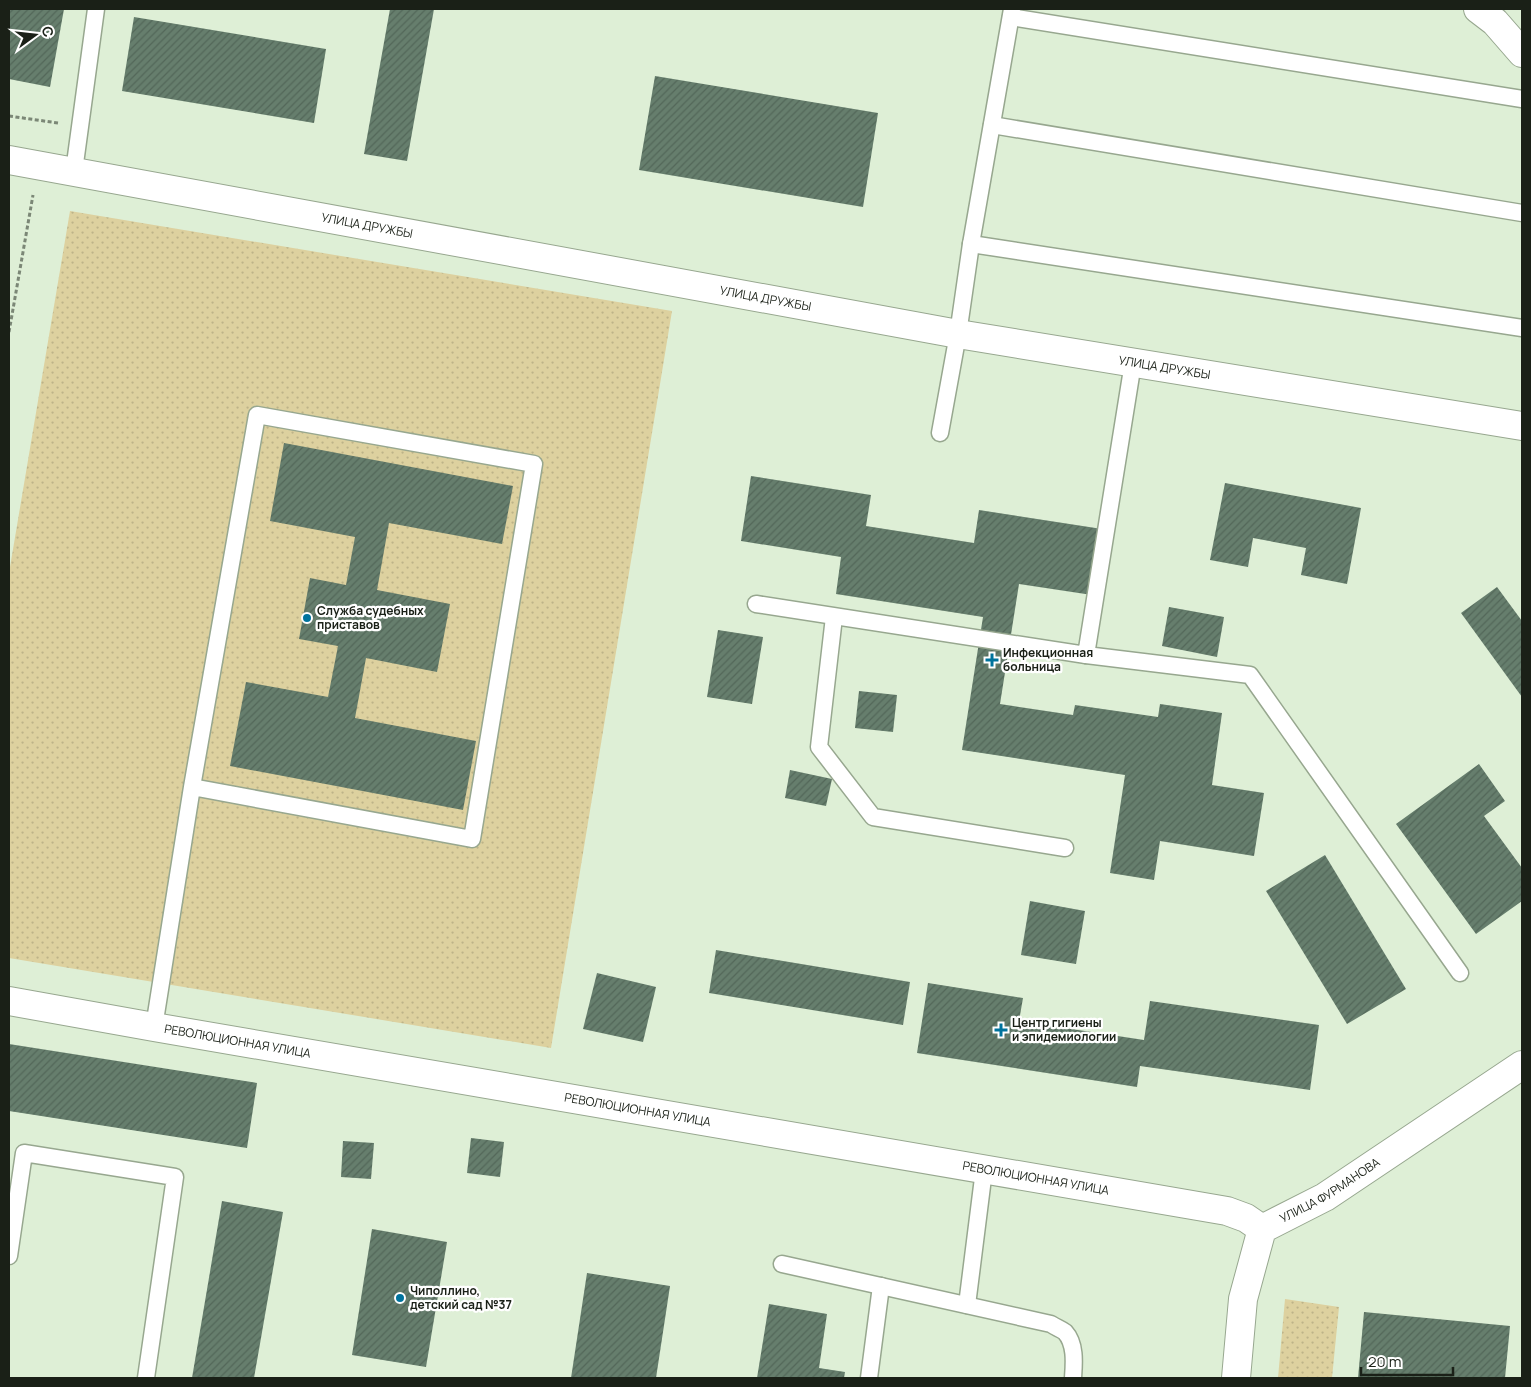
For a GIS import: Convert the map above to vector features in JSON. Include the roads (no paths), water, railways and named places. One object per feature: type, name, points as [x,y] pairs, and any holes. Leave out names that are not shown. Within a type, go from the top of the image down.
[{"type":"street","points":[[1490,13],[1522,53]]},
{"type":"street","name":"УЛИЦА ДРУЖБЫ","points":[[9,160],[958,334],[1522,426]]},
{"type":"street","name":"РЕВОЛЮЦИОННАЯ УЛИЦА","points":[[9,1001],[1227,1211],[1246,1218],[1262,1229]]},
{"type":"street","name":"УЛИЦА ФУРМАНОВА","points":[[1262,1229],[1326,1197],[1522,1065]]},
{"type":"street","points":[[1236,1378],[1242,1299],[1262,1229]]},
{"type":"lane","points":[[74,171],[96,9]]},
{"type":"lane","points":[[940,433],[1011,13],[1522,99]]},
{"type":"lane","points":[[992,125],[1522,213]]},
{"type":"lane","points":[[971,244],[1522,328]]},
{"type":"lane","points":[[1086,655],[1134,363]]},
{"type":"lane","points":[[154,1027],[192,787],[257,415],[534,464],[472,839],[192,787]]},
{"type":"lane","points":[[756,604],[1086,655],[1250,675],[1460,973]]},
{"type":"lane","points":[[834,616],[819,747],[873,817],[1066,848]]},
{"type":"lane","points":[[9,1256],[24,1153],[175,1177],[146,1378]]},
{"type":"lane","points":[[967,1305],[984,1170]]},
{"type":"lane","points":[[782,1264],[1051,1324],[1066,1333],[1072,1346],[1074,1362],[1072,1378]]},
{"type":"lane","points":[[869,1378],[881,1286]]},
{"type":"place","name":"Служба судебных приставов","points":[[307,618]]},
{"type":"place","name":"Инфекционная больница","points":[[992,660]]},
{"type":"place","name":"Центр гигиены и эпидемиологии","points":[[1001,1030]]},
{"type":"place","name":"Чиполлино, детский сад №37","points":[[400,1298]]}]
